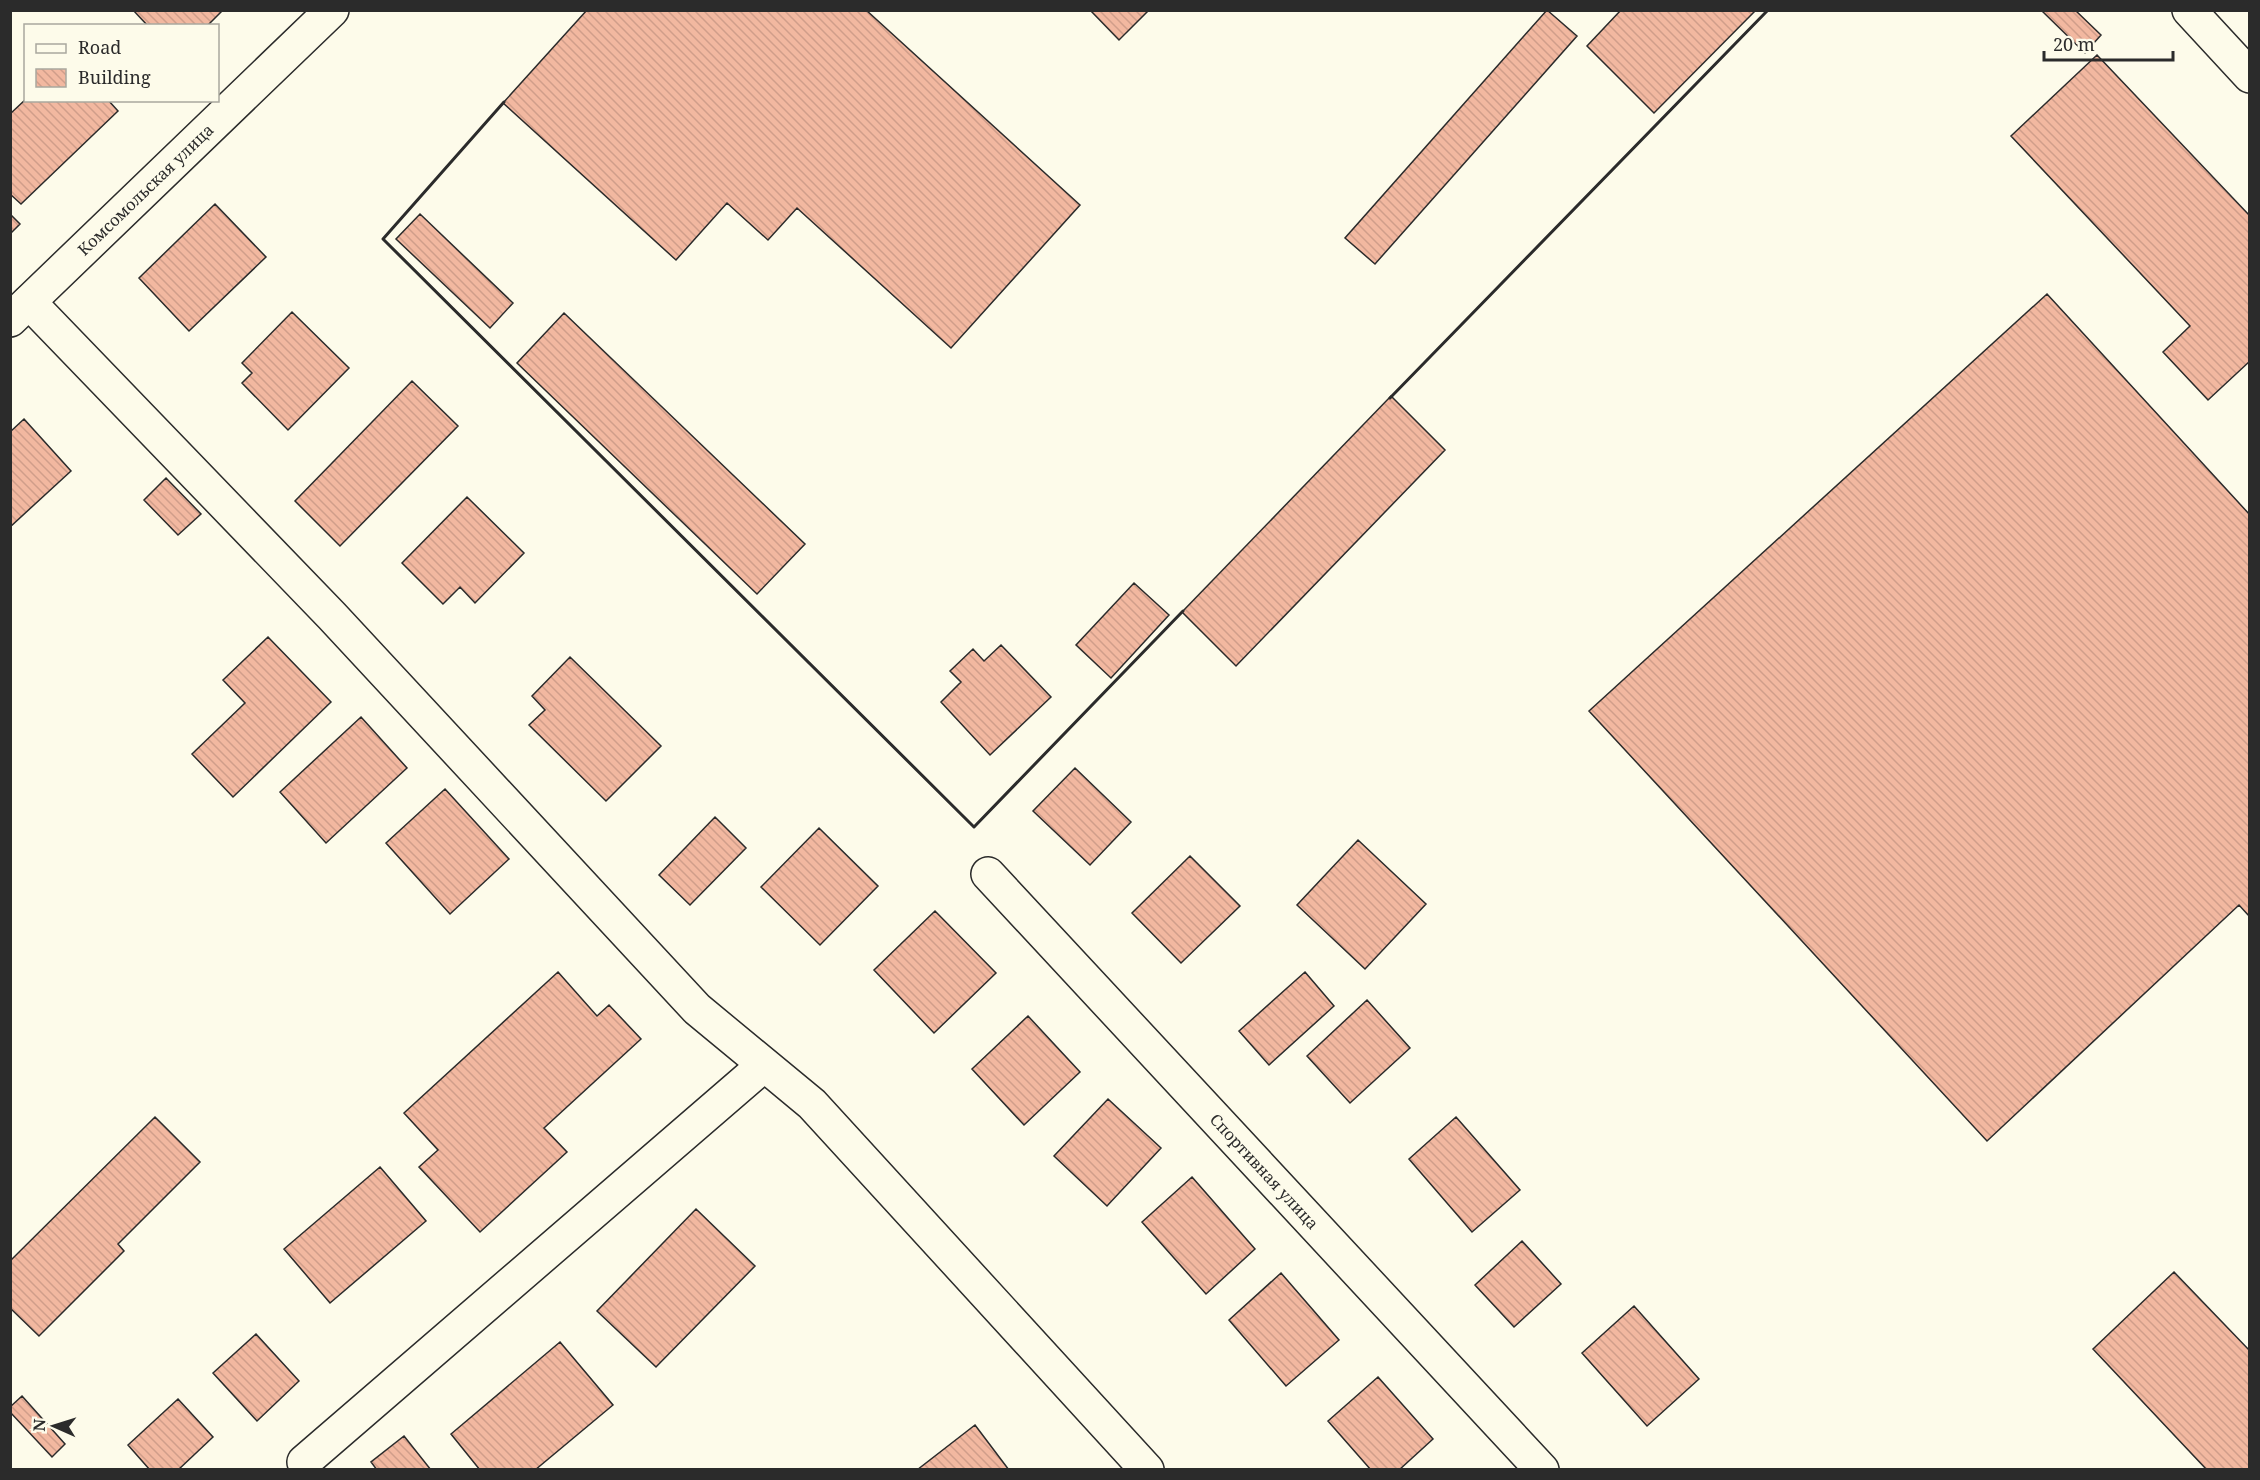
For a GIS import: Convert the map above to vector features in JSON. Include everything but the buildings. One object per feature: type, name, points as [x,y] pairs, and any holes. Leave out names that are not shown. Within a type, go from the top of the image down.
[{"type":"street","name":"Комсомольская улица","points":[[20,311],[332,10]]},
{"type":"street","points":[[2189,10],[2250,76]]},
{"type":"street","points":[[20,311],[332,616],[697,1009],[812,1104],[1147,1470]]},
{"type":"street","name":"Спортивная улица","points":[[988,874],[1542,1470]]},
{"type":"street","points":[[304,1462],[765,1065]]},
{"type":"wall","points":[[1390,398],[1768,10]]},
{"type":"wall","points":[[504,102],[383,239],[974,827],[1183,611]]}]
